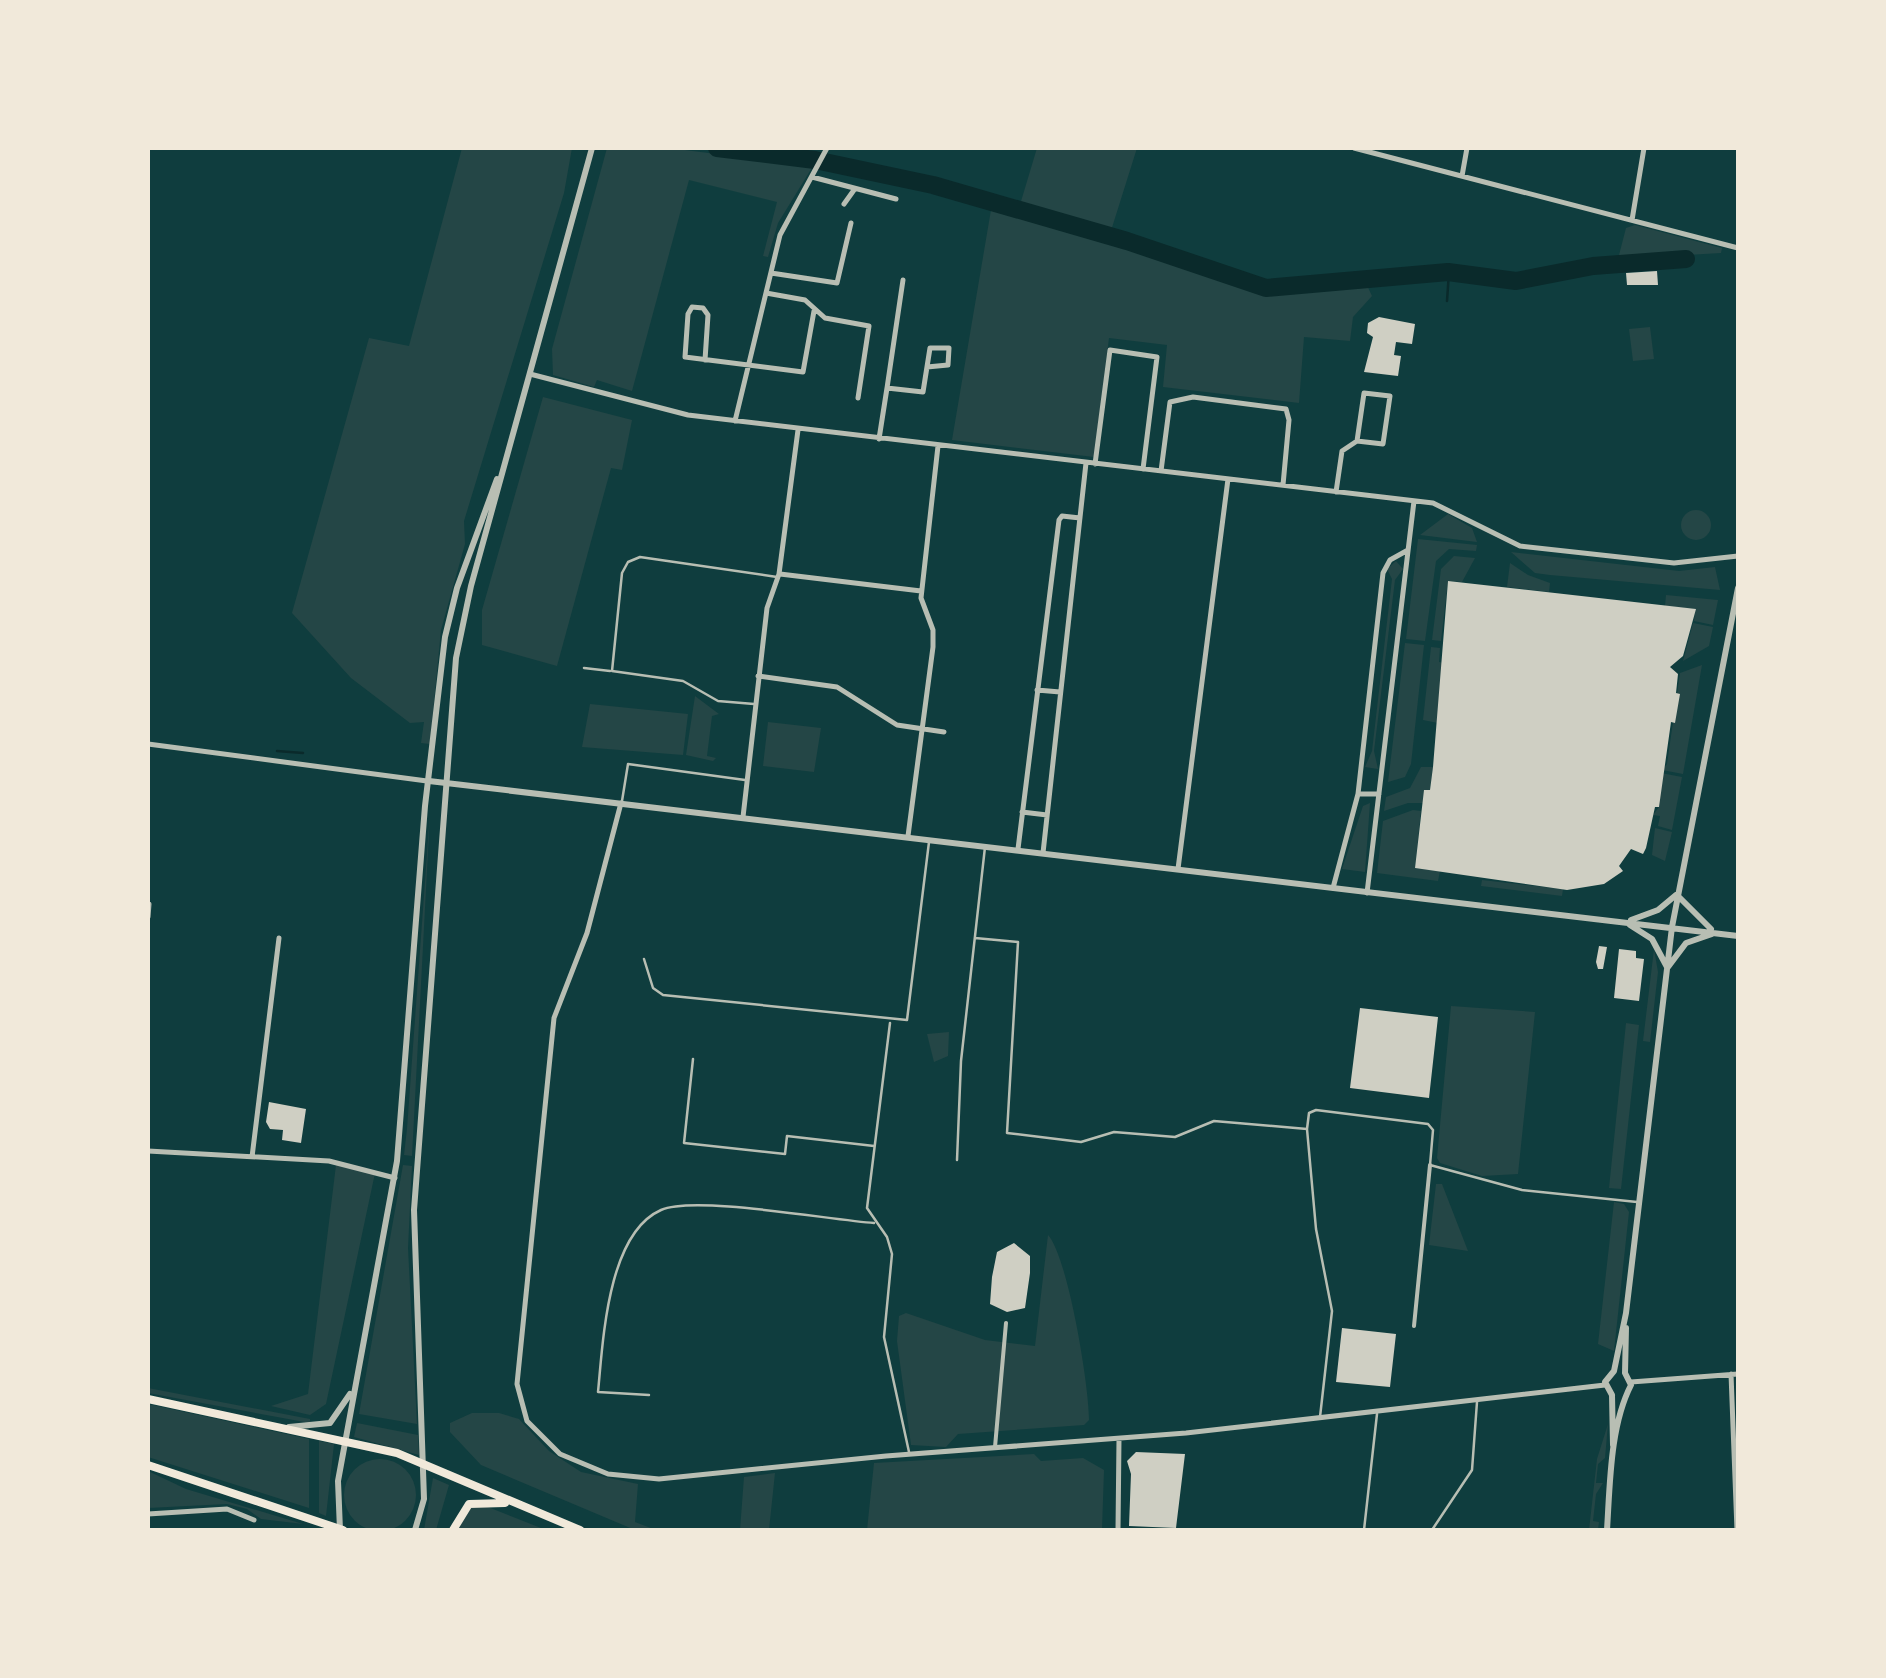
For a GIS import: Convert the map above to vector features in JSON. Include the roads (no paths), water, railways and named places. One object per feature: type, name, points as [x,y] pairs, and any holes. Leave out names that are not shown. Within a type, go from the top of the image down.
[{"type":"main road","points":[[148,1398],[344,1440],[424,1465],[580,1530]]},
{"type":"main road","points":[[148,1464],[341,1530]]},
{"type":"main road","points":[[453,1530],[461,1511],[472,1503],[520,1505]]},
{"type":"street","points":[[416,1530],[424,1499],[424,1465],[414,1210],[459,634],[592,148]]},
{"type":"street","points":[[734,421],[787,216],[820,166],[827,148]]},
{"type":"street","points":[[1354,148],[1738,248]]},
{"type":"street","points":[[1462,176],[1468,148]]},
{"type":"street","points":[[1632,220],[1644,148]]},
{"type":"street","points":[[812,177],[896,199]]},
{"type":"street","points":[[844,204],[854,190]]},
{"type":"street","points":[[770,273],[837,283],[850,223]]},
{"type":"street","points":[[880,439],[902,280]]},
{"type":"street","points":[[766,292],[796,297],[825,318],[869,326],[858,398]]},
{"type":"street","points":[[705,360],[708,315],[703,308],[692,307],[688,311],[684,356],[705,360],[748,366],[806,372],[814,311]]},
{"type":"street","points":[[887,388],[922,392],[927,367],[932,346],[950,350],[948,365],[927,367]]},
{"type":"street","points":[[1095,464],[1110,350],[1158,356],[1142,470]]},
{"type":"street","points":[[530,374],[654,408],[734,421],[1445,506],[1502,540],[1520,546],[1674,563],[1738,556]]},
{"type":"street","points":[[1336,492],[1342,451],[1357,441],[1383,444],[1390,396],[1364,393],[1357,441]]},
{"type":"street","points":[[1161,471],[1170,402],[1193,397],[1286,409],[1289,420],[1283,486]]},
{"type":"street","points":[[743,817],[766,608],[779,576],[798,428]]},
{"type":"street","points":[[341,1530],[337,1488],[344,1440],[395,1178],[429,781],[450,610],[513,436]]},
{"type":"street","points":[[908,836],[934,634],[921,591],[938,446]]},
{"type":"street","points":[[1043,852],[1086,463]]},
{"type":"street","points":[[1178,869],[1228,479]]},
{"type":"street","points":[[1368,892],[1414,501]]},
{"type":"street","points":[[1018,849],[1059,520],[1062,516],[1080,518]]},
{"type":"street","points":[[1333,888],[1358,794],[1383,573],[1390,560],[1408,550]]},
{"type":"street","points":[[779,576],[921,591]]},
{"type":"street","points":[[1606,1384],[1614,1371],[1626,1313],[1672,927],[1738,588]]},
{"type":"street","points":[[758,676],[837,686],[898,725],[944,732]]},
{"type":"street","points":[[1037,690],[1060,692]]},
{"type":"street","points":[[148,744],[445,783],[1738,936]]},
{"type":"street","points":[[1358,794],[1379,794]]},
{"type":"street","points":[[621,803],[587,933],[554,1018],[517,1384],[523,1412],[544,1440],[582,1467],[637,1479],[1118,1439],[1477,1402],[1606,1384]]},
{"type":"street","points":[[1022,812],[1046,815]]},
{"type":"street","points":[[1625,922],[1658,910],[1678,894]]},
{"type":"street","points":[[1678,894],[1702,923],[1718,933]]},
{"type":"street","points":[[148,917],[149,904]]},
{"type":"street","points":[[1625,922],[1652,939],[1667,968]]},
{"type":"street","points":[[1667,968],[1686,944],[1718,933]]},
{"type":"street","points":[[252,1157],[280,938]]},
{"type":"street","points":[[148,1152],[329,1161],[395,1178]]},
{"type":"street","points":[[1414,1326],[1430,1165]]},
{"type":"street","points":[[1626,1313],[1626,1373],[1631,1382]]},
{"type":"street","points":[[994,1447],[1006,1323]]},
{"type":"street","points":[[1614,1371],[1626,1373]]},
{"type":"street","points":[[1631,1382],[1735,1374],[1737,1530]]},
{"type":"street","points":[[1606,1530],[1613,1451],[1624,1395],[1631,1382]]},
{"type":"street","points":[[1606,1384],[1612,1395],[1613,1451]]},
{"type":"street","points":[[283,1427],[330,1423],[354,1389]]},
{"type":"street","points":[[1612,1395],[1624,1395]]},
{"type":"street","points":[[1118,1439],[1118,1530]]},
{"type":"street","points":[[148,1514],[227,1510],[254,1520]]},
{"type":"lane","points":[[612,671],[622,573],[631,560],[706,564],[779,576]]},
{"type":"lane","points":[[584,668],[683,680],[725,704],[754,704]]},
{"type":"lane","points":[[621,803],[628,764],[745,780]]},
{"type":"lane","points":[[644,959],[653,988],[664,995],[907,1020],[929,839]]},
{"type":"lane","points":[[957,1160],[961,1061],[986,846]]},
{"type":"lane","points":[[974,938],[1018,942],[1007,1132],[1081,1142],[1106,1133],[1174,1138],[1224,1121],[1307,1129]]},
{"type":"lane","points":[[890,1021],[867,1208],[887,1237],[892,1254],[884,1338],[910,1454]]},
{"type":"lane","points":[[693,1058],[684,1144],[785,1154],[786,1136],[875,1146]]},
{"type":"lane","points":[[1320,1418],[1332,1311],[1316,1229],[1307,1129],[1312,1110],[1431,1126],[1430,1165],[1522,1190],[1639,1202]]},
{"type":"lane","points":[[649,1396],[598,1392],[610,1297],[626,1249],[655,1214],[686,1205],[874,1223]]},
{"type":"lane","points":[[1432,1530],[1472,1470],[1477,1402]]},
{"type":"lane","points":[[1364,1530],[1377,1412]]},
{"type":"lane","points":[[1432,1530],[1438,1530]]},
{"type":"waterway","points":[[717,148],[815,160],[933,185],[1127,241],[1266,288],[1448,272],[1516,281],[1593,266],[1686,259]]},
{"type":"waterway","points":[[1447,301],[1449,272]]},
{"type":"waterway","points":[[277,751],[303,753]]}]
